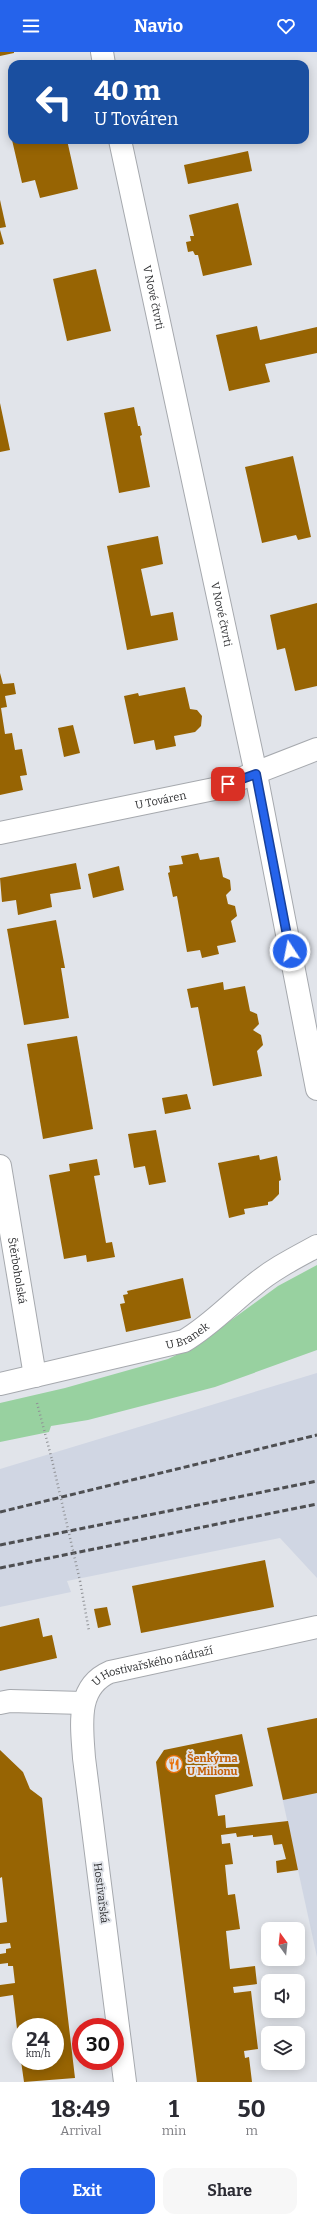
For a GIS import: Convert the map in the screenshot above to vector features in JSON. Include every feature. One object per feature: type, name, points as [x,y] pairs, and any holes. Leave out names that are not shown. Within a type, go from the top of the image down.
[{"type":"street","name":"V Nové čtvrti","points":[[121,144],[256,774],[317,1089]]},
{"type":"street","name":"U Továren","points":[[0,833],[214,789],[256,774],[317,749]]},
{"type":"street","name":"Štěrboholská","points":[[0,1166],[35,1376]]},
{"type":"street","name":"U Branek","points":[[0,1384],[184,1340],[198,1333],[276,1269],[317,1246]]},
{"type":"street","name":"U Hostivařského nádraží","points":[[83,1703],[89,1687],[95,1680],[110,1672],[317,1627]]},
{"type":"street","points":[[0,1703],[10,1701],[83,1703]]},
{"type":"street","name":"Hostivařská","points":[[83,1703],[84,1758],[124,2082]]},
{"type":"path","points":[[36,1401],[52,1460],[80,1582],[89,1632]]},
{"type":"shaded area","points":[[317,1373],[317,1578],[280,1538],[67,1581],[71,1592],[0,1607],[0,1469]]},
{"type":"shaded area","points":[[317,1718],[317,1957],[267,1728]]},
{"type":"green space","points":[[317,1265],[317,1350],[215,1387],[88,1420],[51,1426],[49,1432],[0,1442],[0,1403],[65,1388],[168,1359],[197,1345],[278,1286]]},
{"type":"building","points":[[0,52],[14,52],[14,53],[0,56]]},
{"type":"building","points":[[13,144],[68,144],[78,189],[40,198],[35,180],[22,183]]},
{"type":"building","points":[[248,151],[252,171],[188,184],[184,165]]},
{"type":"building","points":[[0,200],[6,227],[0,228]]},
{"type":"building","points":[[238,203],[252,265],[203,276],[198,255],[195,255],[193,251],[188,252],[186,242],[191,241],[190,236],[194,236],[189,215]]},
{"type":"building","points":[[0,230],[4,244],[0,245]]},
{"type":"building","points":[[96,269],[111,331],[67,341],[53,279]]},
{"type":"building","points":[[257,326],[260,340],[317,327],[317,353],[265,364],[270,382],[229,391],[216,335]]},
{"type":"building","points":[[0,403],[10,450],[0,452]]},
{"type":"building","points":[[134,407],[138,426],[140,426],[142,435],[140,436],[150,487],[119,493],[104,413]]},
{"type":"building","points":[[293,456],[311,537],[298,540],[296,535],[262,543],[245,467]]},
{"type":"building","points":[[158,536],[163,564],[141,569],[151,616],[173,612],[178,640],[127,650],[107,546]]},
{"type":"building","points":[[317,603],[317,686],[295,691],[285,648],[277,650],[270,615]]},
{"type":"building","points":[[0,673],[3,684],[14,683],[16,694],[5,696],[7,707],[1,708],[5,734],[12,733],[15,750],[22,749],[27,775],[20,776],[23,790],[0,795]]},
{"type":"building","points":[[185,687],[190,709],[197,710],[202,716],[201,726],[195,732],[174,736],[176,746],[156,750],[154,740],[134,744],[124,696],[138,693],[139,696]]},
{"type":"building","points":[[73,725],[80,753],[64,757],[58,728]]},
{"type":"building","points":[[198,853],[200,860],[219,857],[223,877],[230,880],[231,890],[226,895],[228,904],[235,906],[237,916],[231,921],[236,942],[217,946],[219,954],[202,958],[200,950],[187,952],[177,896],[173,897],[168,873],[170,872],[169,866],[183,864],[181,856]]},
{"type":"building","points":[[76,863],[81,889],[50,894],[52,907],[18,915],[16,900],[2,902],[0,878]]},
{"type":"building","points":[[119,866],[124,890],[93,898],[88,874]]},
{"type":"building","points":[[56,920],[65,968],[61,968],[69,1018],[24,1025],[7,929]]},
{"type":"building","points":[[223,982],[224,990],[245,986],[250,1011],[257,1014],[259,1024],[253,1030],[261,1035],[263,1045],[257,1051],[262,1076],[213,1086],[198,1007],[191,1008],[187,989]]},
{"type":"building","points":[[77,1036],[93,1129],[43,1139],[27,1044]]},
{"type":"building","points":[[187,1094],[191,1109],[165,1114],[162,1098]]},
{"type":"building","points":[[156,1130],[166,1182],[149,1185],[145,1166],[134,1168],[128,1134]]},
{"type":"building","points":[[259,1155],[260,1160],[277,1156],[281,1180],[279,1181],[279,1194],[272,1201],[268,1202],[268,1205],[244,1209],[245,1214],[229,1218],[218,1163]]},
{"type":"building","points":[[97,1159],[100,1175],[94,1176],[106,1243],[112,1242],[115,1257],[87,1262],[86,1255],[64,1259],[49,1175],[70,1171],[69,1164]]},
{"type":"building","points":[[183,1278],[191,1318],[126,1332],[120,1304],[125,1303],[123,1295],[128,1294],[127,1291]]},
{"type":"building","points":[[265,1560],[274,1607],[141,1633],[132,1586]]},
{"type":"building","points":[[107,1607],[111,1625],[98,1628],[94,1609]]},
{"type":"building","points":[[39,1618],[43,1637],[52,1635],[57,1658],[0,1671],[0,1627]]},
{"type":"building","points":[[317,1718],[317,1793],[283,1800],[267,1728]]},
{"type":"building","points":[[242,1734],[253,1786],[215,1795],[218,1816],[225,1815],[226,1828],[288,1821],[298,1870],[277,1873],[276,1861],[286,1859],[282,1844],[274,1845],[272,1835],[237,1837],[236,1833],[221,1835],[222,1844],[230,1843],[233,1864],[225,1865],[228,1895],[235,1894],[240,1929],[226,1931],[230,1969],[255,1966],[257,1984],[233,1987],[234,1993],[251,1991],[258,2049],[244,2051],[245,2058],[249,2057],[252,2082],[197,2082],[156,1762],[164,1750]]},
{"type":"building","points":[[0,1750],[23,1772],[30,1789],[42,1798],[72,2053],[72,2070],[74,2070],[75,2078],[24,2082],[22,2070],[64,2070],[64,2018],[16,2018],[13,1995],[0,1997],[0,1985],[15,1983],[13,1966],[8,1966],[8,1963],[0,1964],[0,1954],[6,1953],[6,1949],[11,1948],[10,1943],[0,1944],[0,1923],[7,1922],[2,1877],[0,1878]]},
{"type":"railway","points":[[0,1512],[317,1435]]},
{"type":"railway","points":[[0,1545],[317,1481]]},
{"type":"railway","points":[[0,1568],[317,1504]]},
{"type":"place","name":"Šenkýrna U Milionu","points":[[174,1764]]},
{"type":"route","points":[[228,784],[256,774],[290,951]]}]
